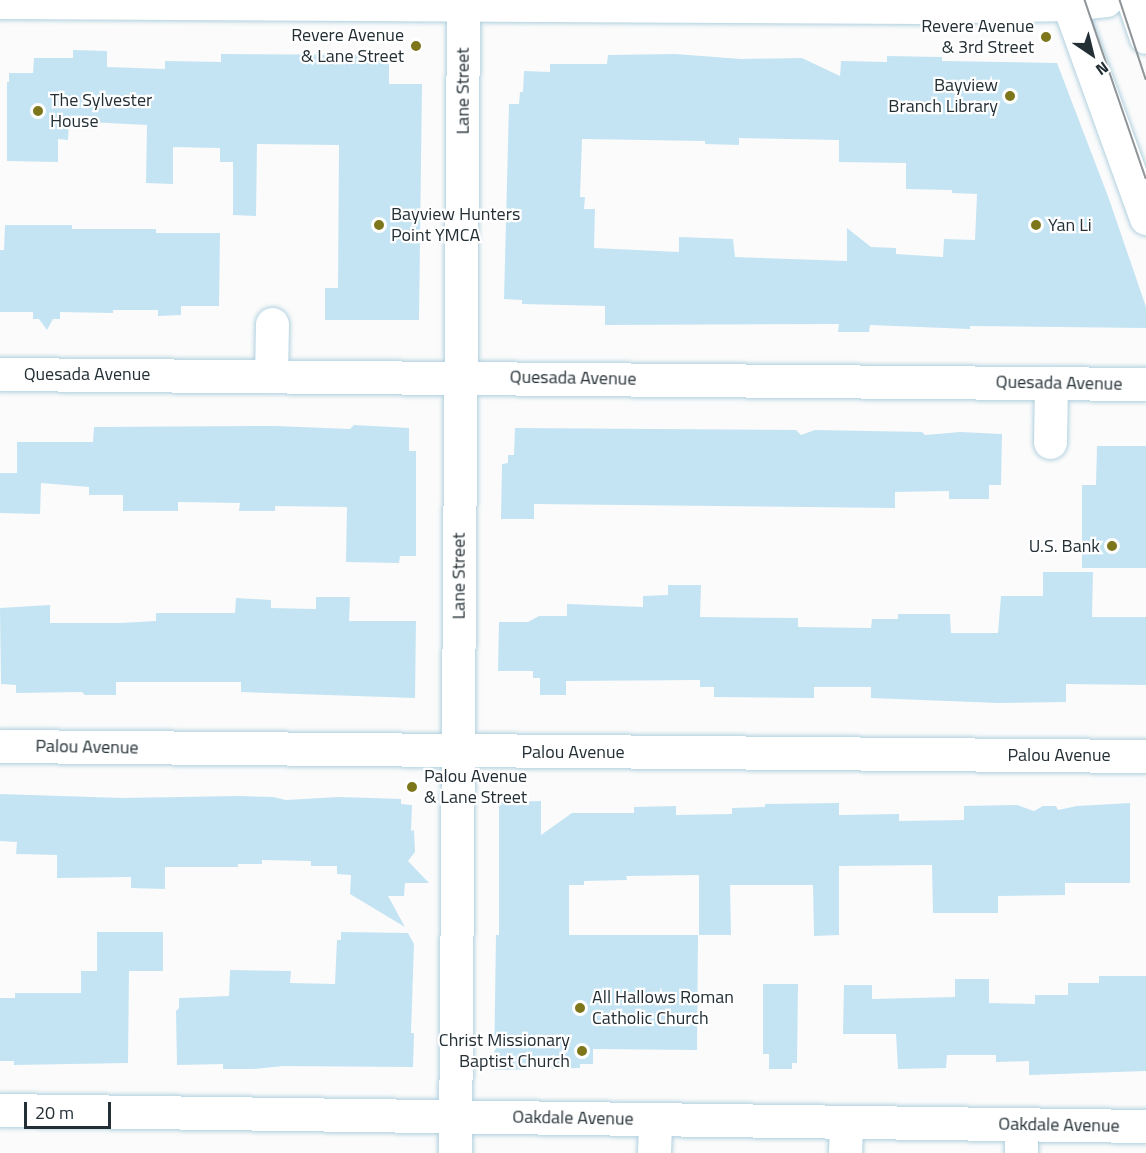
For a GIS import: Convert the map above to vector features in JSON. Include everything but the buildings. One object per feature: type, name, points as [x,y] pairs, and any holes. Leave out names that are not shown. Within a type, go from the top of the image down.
[{"type":"street","points":[[0,2],[951,3],[1106,0]]},
{"type":"street","points":[[1133,0],[1146,37]]},
{"type":"street","name":"Lane Street","points":[[455,1153],[463,2]]},
{"type":"street","points":[[1068,2],[1146,218]]},
{"type":"street","points":[[272,324],[272,376]]},
{"type":"street","name":"Quesada Avenue","points":[[0,374],[1146,384]]},
{"type":"street","points":[[1050,442],[1051,383]]},
{"type":"street","name":"Palou Avenue","points":[[0,746],[458,752],[1146,756]]},
{"type":"street","name":"Oakdale Avenue","points":[[0,1110],[655,1119],[846,1138],[1021,1139],[1146,1126]]},
{"type":"street","points":[[654,1153],[655,1119]]},
{"type":"tram line","points":[[1085,0],[1146,178]]},
{"type":"tram line","points":[[1120,0],[1146,79]]},
{"type":"place","name":"Revere Avenue & 3rd Street","points":[[1046,37]]},
{"type":"place","name":"Revere Avenue & Lane Street","points":[[416,46]]},
{"type":"place","name":"Bayview Branch Library","points":[[1010,96]]},
{"type":"place","name":"The Sylvester House","points":[[38,111]]},
{"type":"place","name":"Bayview Hunters Point YMCA","points":[[379,225]]},
{"type":"place","name":"Yan Li","points":[[1036,225]]},
{"type":"place","name":"U.S. Bank","points":[[1112,546]]},
{"type":"place","name":"Palou Avenue & Lane Street","points":[[412,787]]},
{"type":"place","name":"All Hallows Roman Catholic Church","points":[[580,1008]]},
{"type":"place","name":"Christ Missionary Baptist Church","points":[[582,1051]]}]
